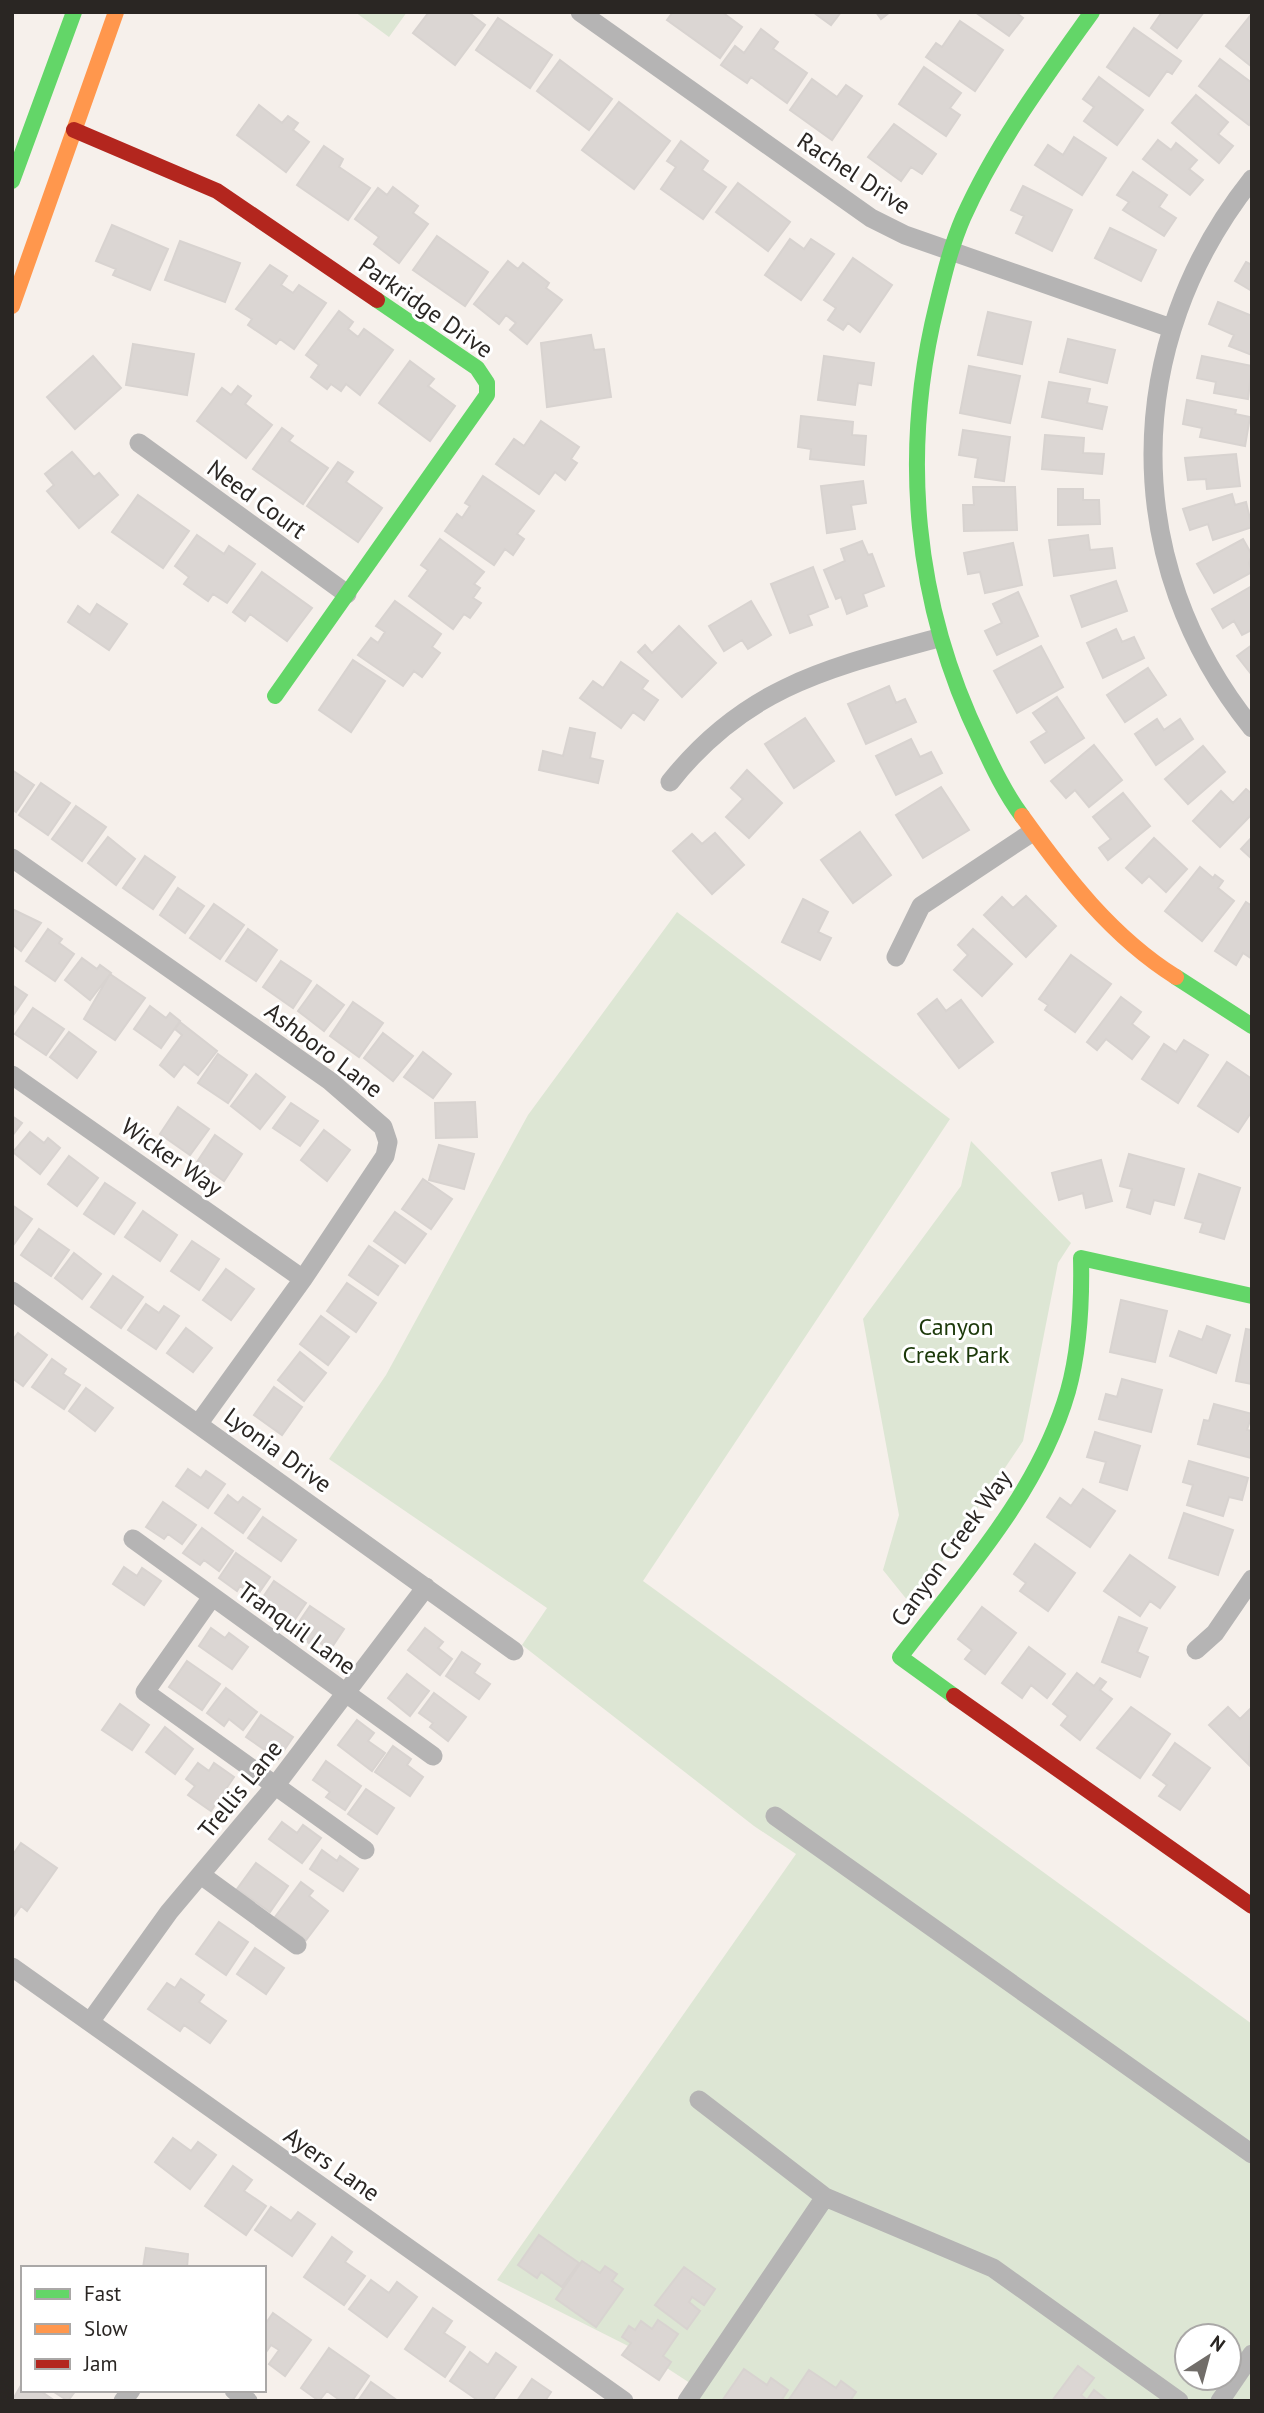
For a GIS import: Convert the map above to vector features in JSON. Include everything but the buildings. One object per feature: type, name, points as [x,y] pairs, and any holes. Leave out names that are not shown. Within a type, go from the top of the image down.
[{"type":"main road","points":[[12,181],[74,12]]},
{"type":"main road","points":[[12,306],[116,12]]},
{"type":"main road","points":[[1092,12],[1020,114],[992,160],[951,252],[923,360],[914,456],[916,525],[924,580],[938,638],[975,738],[1031,833],[1065,877],[1144,955],[1189,988],[1252,1026]]},
{"type":"main road","name":"Parkridge Drive","points":[[74,130],[217,191],[477,368],[486,379],[490,390],[486,400],[275,696]]},
{"type":"main road","name":"Canyon Creek Way","points":[[1252,1296],[1081,1258],[1082,1304],[1077,1349],[1068,1393],[1055,1429],[1014,1503],[900,1657],[1252,1906]]},
{"type":"street","name":"Rachel Drive","points":[[580,12],[871,218],[905,236],[1171,328]]},
{"type":"street","points":[[1252,179],[1230,206],[1203,251],[1171,328],[1159,378],[1153,440],[1154,498],[1161,542],[1173,586],[1189,628],[1213,675],[1252,728]]},
{"type":"street","name":"Need Court","points":[[139,443],[347,594]]},
{"type":"street","points":[[670,782],[714,734],[770,694],[811,675],[938,638]]},
{"type":"street","points":[[896,957],[921,906],[1031,833]]},
{"type":"street","name":"Ashboro Lane","points":[[12,858],[330,1081],[383,1127],[388,1142],[386,1156],[303,1279],[199,1423]]},
{"type":"street","name":"Wicker Way","points":[[12,1075],[303,1279]]},
{"type":"street","name":"Lyonia Drive","points":[[12,1291],[514,1651]]},
{"type":"street","name":"Tranquil Lane","points":[[133,1539],[433,1756]]},
{"type":"street","points":[[1196,1650],[1215,1633],[1252,1579]]},
{"type":"street","name":"Trellis Lane","points":[[90,2022],[169,1912],[348,1694],[426,1587]]},
{"type":"street","points":[[212,1597],[145,1692],[365,1850]]},
{"type":"street","points":[[775,1816],[1252,2154]]},
{"type":"street","points":[[201,1875],[297,1945]]},
{"type":"street","name":"Ayers Lane","points":[[12,1967],[624,2401]]},
{"type":"street","points":[[699,2100],[825,2197],[993,2268],[1179,2401]]},
{"type":"street","points":[[687,2401],[825,2197]]},
{"type":"street","points":[[1220,2401],[1252,2354]]},
{"type":"green space","points":[[355,12],[407,12],[389,37]]},
{"type":"green space","points":[[677,912],[950,1119],[643,1581],[1252,2024],[1252,2401],[688,2401],[696,2387],[650,2357],[497,2280],[796,1854],[754,1826],[522,1645],[547,1608],[329,1459],[386,1375],[528,1115]]},
{"type":"green space","name":"Canyon Creek Park","points":[[971,1141],[1071,1243],[1058,1263],[1023,1441],[912,1606],[883,1570],[899,1515],[863,1319],[961,1186]]},
{"type":"traffic: fast","points":[[12,181],[74,12]]},
{"type":"traffic: fast","points":[[1022,816],[981,742],[958,690],[941,636],[928,582],[920,527],[917,472],[919,416],[937,304],[951,250],[963,218],[1006,138],[1092,12]]},
{"type":"traffic: fast","points":[[275,696],[487,395],[487,383],[477,368],[377,300]]},
{"type":"traffic: fast","points":[[1176,977],[1252,1026]]},
{"type":"traffic: fast","points":[[954,1696],[900,1657],[997,1531],[1019,1498],[1055,1428],[1068,1391],[1078,1342],[1081,1258],[1252,1296]]},
{"type":"traffic: slow","points":[[12,306],[116,12]]},
{"type":"traffic: slow","points":[[1022,816],[1055,861],[1110,924],[1176,977]]},
{"type":"traffic: jam","points":[[74,130],[217,191],[377,300]]},
{"type":"traffic: jam","points":[[954,1696],[1252,1906]]}]
